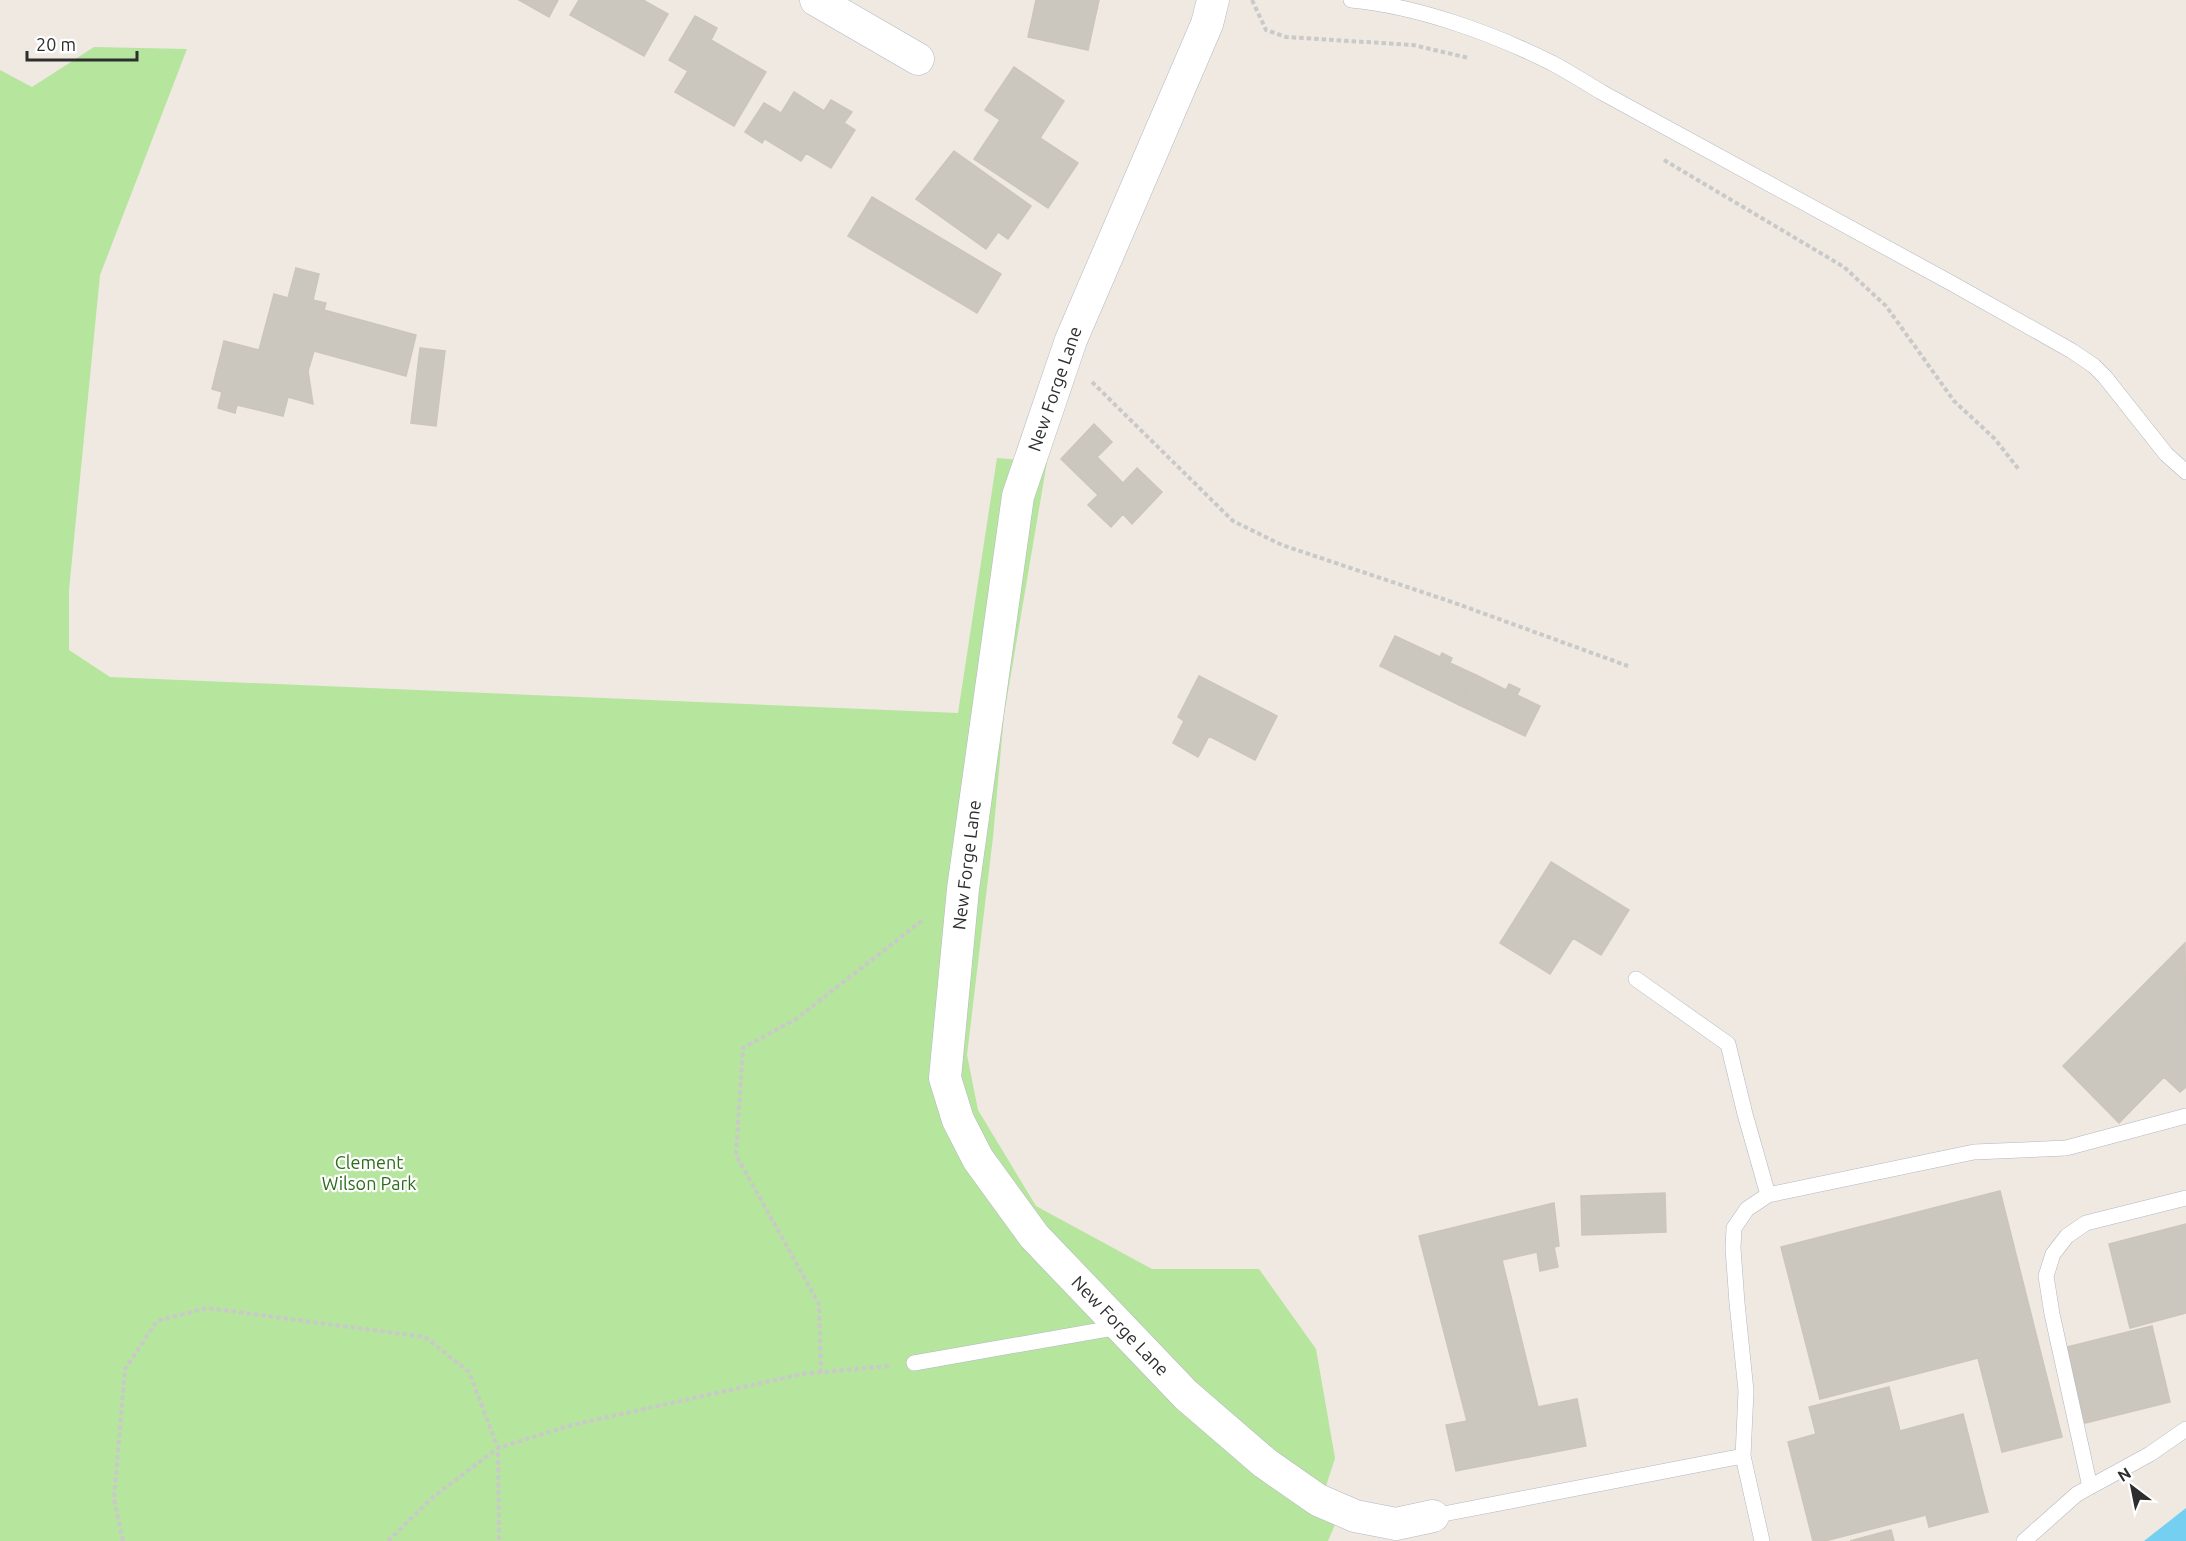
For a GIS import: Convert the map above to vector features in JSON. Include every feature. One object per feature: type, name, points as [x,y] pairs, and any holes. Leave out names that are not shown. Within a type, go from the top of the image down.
[{"type":"street","points":[[816,0],[918,59]]},
{"type":"street","name":"New Forge Lane","points":[[1213,0],[1207,24],[1071,340],[1018,496],[963,889],[945,1078],[958,1120],[978,1159],[1034,1236],[1186,1395],[1265,1463],[1318,1500],[1393,1532],[1433,1516]]},
{"type":"lane","points":[[1351,0],[1420,13],[1480,33],[1552,63],[2013,318],[2094,366],[2166,454],[2186,472]]},
{"type":"lane","points":[[1636,979],[1728,1044],[1768,1195]]},
{"type":"lane","points":[[1762,1541],[1743,1456],[1746,1391],[1733,1248],[1734,1228],[1747,1209],[1768,1195],[1974,1152],[2066,1148],[2186,1116]]},
{"type":"lane","points":[[2090,1487],[2052,1314],[2046,1276],[2053,1254],[2067,1236],[2086,1223],[2186,1198]]},
{"type":"lane","points":[[914,1363],[1119,1327]]},
{"type":"lane","points":[[2024,1541],[2077,1494],[2150,1454],[2186,1429]]},
{"type":"lane","points":[[1433,1516],[1743,1456]]},
{"type":"path","points":[[1252,0],[1266,30],[1286,38],[1413,45],[1476,60]]},
{"type":"path","points":[[1654,154],[1844,267],[1886,306],[1954,401],[1995,439],[2020,471]]},
{"type":"path","points":[[1065,356],[1233,520],[1282,545],[1452,602],[1628,666]]},
{"type":"path","points":[[821,1373],[819,1304],[736,1155],[743,1048],[796,1019],[963,889]]},
{"type":"path","points":[[123,1541],[114,1499],[125,1369],[157,1321],[207,1308],[425,1337],[469,1372],[498,1448],[499,1541]]},
{"type":"path","points":[[388,1541],[433,1497],[498,1448],[572,1425],[802,1374],[914,1363]]},
{"type":"green space","name":"Clement Wilson Park","points":[[94,47],[187,49],[100,275],[69,590],[69,650],[110,677],[958,713],[997,458],[1047,462],[1004,715],[993,837],[967,1055],[978,1110],[1036,1206],[1152,1269],[1259,1269],[1316,1349],[1335,1458],[1320,1505],[1336,1522],[1328,1541],[0,1541],[0,70],[32,87]]},
{"type":"water","points":[[2186,1508],[2186,1541],[2144,1541]]},
{"type":"building","points":[[519,0],[558,0],[549,17]]},
{"type":"building","points":[[579,0],[643,0],[668,14],[644,56],[570,15]]},
{"type":"building","points":[[1036,0],[1099,0],[1088,50],[1028,37]]},
{"type":"building","points":[[695,16],[717,28],[711,40],[766,72],[734,126],[675,92],[688,71],[669,60]]},
{"type":"building","points":[[1014,67],[1064,101],[1040,138],[1078,163],[1048,208],[974,159],[1000,120],[985,110]]},
{"type":"building","points":[[794,92],[824,111],[831,100],[852,112],[844,123],[855,130],[831,168],[806,153],[801,161],[765,139]]},
{"type":"building","points":[[764,103],[781,113],[762,143],[745,132]]},
{"type":"building","points":[[954,151],[1031,206],[1008,239],[998,232],[986,249],[916,199]]},
{"type":"building","points":[[872,197],[1001,274],[977,313],[848,236]]},
{"type":"building","points":[[296,268],[319,274],[313,300],[326,303],[324,310],[416,335],[406,376],[314,351],[308,371],[313,404],[288,397],[283,416],[237,405],[235,413],[218,408],[222,392],[212,389],[224,341],[259,350],[274,294],[288,298]]},
{"type":"building","points":[[420,348],[445,351],[436,426],[411,423]]},
{"type":"building","points":[[1094,424],[1112,442],[1097,457],[1123,483],[1137,468],[1162,492],[1132,524],[1123,514],[1111,527],[1088,505],[1098,495],[1061,459]]},
{"type":"building","points":[[1395,636],[1440,657],[1442,653],[1452,658],[1450,663],[1474,674],[1459,705],[1380,666]]},
{"type":"building","points":[[1474,674],[1506,690],[1509,684],[1520,689],[1517,695],[1540,706],[1525,736],[1459,705]]},
{"type":"building","points":[[1199,676],[1277,716],[1255,760],[1209,736],[1198,757],[1173,743],[1184,721],[1178,717]]},
{"type":"building","points":[[1551,862],[1629,910],[1601,955],[1573,938],[1550,974],[1500,943]]},
{"type":"building","points":[[2185,943],[2186,1087],[2180,1092],[2164,1077],[2119,1123],[2063,1066]]},
{"type":"building","points":[[2000,1191],[2062,1437],[2002,1452],[1978,1358],[1820,1399],[1781,1247]]},
{"type":"building","points":[[1665,1193],[1666,1232],[1582,1235],[1581,1196]]},
{"type":"building","points":[[1554,1203],[1559,1246],[1554,1247],[1558,1267],[1540,1271],[1537,1252],[1502,1260],[1538,1407],[1577,1399],[1586,1446],[1456,1471],[1446,1425],[1467,1421],[1419,1236]]},
{"type":"building","points":[[2186,1224],[2186,1313],[2130,1328],[2109,1244]]},
{"type":"building","points":[[2152,1326],[2170,1402],[2085,1423],[2067,1347]]},
{"type":"building","points":[[1889,1387],[1900,1431],[1963,1414],[1988,1512],[1929,1527],[1926,1515],[1825,1541],[1813,1541],[1788,1442],[1816,1434],[1809,1407]]},
{"type":"building","points":[[1891,1530],[1894,1541],[1850,1541]]}]
